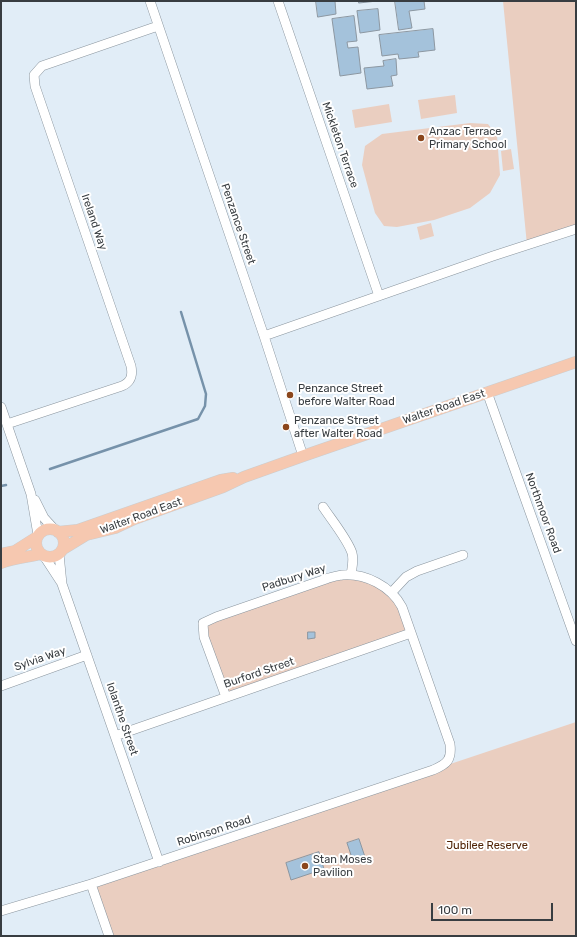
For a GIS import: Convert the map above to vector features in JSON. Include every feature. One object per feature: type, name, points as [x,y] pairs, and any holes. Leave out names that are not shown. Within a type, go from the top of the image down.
[{"type":"main road","name":"Walter Road East","points":[[61,551],[81,537],[115,528],[134,519],[223,487],[244,477],[576,362]]},
{"type":"main road","name":"Walter Road East","points":[[56,531],[78,530],[221,480],[244,477]]},
{"type":"main road","points":[[1,554],[15,551],[46,530],[56,531],[62,535],[64,540],[61,551],[52,557],[42,555],[9,560],[1,563]]},
{"type":"main road","points":[[38,536],[36,545],[42,555]]},
{"type":"street","name":"Penzance Street","points":[[150,1],[264,336],[303,456]]},
{"type":"street","name":"Mickleton Terrace","points":[[278,1],[378,296]]},
{"type":"street","name":"Ireland Way","points":[[7,424],[122,386],[129,381],[131,377],[131,366],[35,86],[34,75],[42,66],[158,26]]},
{"type":"street","points":[[264,336],[493,256],[576,229]]},
{"type":"street","name":"Northmoor Road","points":[[487,392],[576,641]]},
{"type":"street","points":[[1,407],[31,494],[38,536]]},
{"type":"street","points":[[31,494],[44,518],[56,531]]},
{"type":"street","points":[[323,507],[352,553],[353,564],[351,575]]},
{"type":"street","name":"Iolanthe Street","points":[[61,551],[62,584]]},
{"type":"street","name":"Iolanthe Street","points":[[42,555],[62,584],[159,862]]},
{"type":"street","points":[[392,592],[406,577],[417,571],[463,555]]},
{"type":"street","name":"Padbury Way","points":[[226,697],[204,637],[203,623],[208,619],[326,578],[351,575],[368,579],[380,584],[392,592],[402,607],[450,744],[451,754],[447,763],[433,770]]},
{"type":"street","name":"Burford Street","points":[[115,736],[411,633]]},
{"type":"street","name":"Sylvia Way","points":[[1,686],[87,655]]},
{"type":"street","name":"Robinson Road","points":[[1,911],[159,862],[433,770]]},
{"type":"street","points":[[91,884],[109,936]]},
{"type":"green space","points":[[503,1],[576,1],[576,229],[527,245]]},
{"type":"green space","points":[[455,95],[457,113],[421,119],[418,100]]},
{"type":"green space","points":[[389,104],[392,122],[355,128],[352,110]]},
{"type":"green space","points":[[470,123],[488,124],[497,136],[500,175],[490,193],[470,208],[434,220],[397,227],[384,226],[375,213],[362,165],[365,146],[382,134]]},
{"type":"green space","points":[[511,149],[514,169],[503,171],[501,151]]},
{"type":"green space","points":[[431,223],[434,236],[420,240],[417,227]]},
{"type":"green space","points":[[351,575],[392,592],[411,633],[226,697],[204,637],[209,619]]},
{"type":"green space","name":"Jubilee Reserve","points":[[576,722],[576,936],[109,936],[91,884]]},
{"type":"building","points":[[316,1],[335,1],[336,14],[318,17]]},
{"type":"building","points":[[359,1],[377,1],[359,3]]},
{"type":"building","points":[[395,1],[424,1],[425,9],[409,11],[412,28],[399,30]]},
{"type":"building","points":[[378,9],[380,30],[360,33],[357,11]]},
{"type":"building","points":[[354,16],[357,41],[347,42],[348,48],[358,47],[361,73],[340,76],[332,19]]},
{"type":"building","points":[[433,29],[435,50],[418,52],[419,57],[399,59],[398,54],[382,56],[379,35]]},
{"type":"building","points":[[396,59],[397,75],[391,76],[393,86],[367,89],[364,68],[384,66],[383,61]]},
{"type":"building","points":[[308,632],[315,632],[315,638],[308,639]]},
{"type":"building","points":[[359,839],[365,857],[353,861],[347,843]]},
{"type":"building","name":"Stan Moses Pavilion","points":[[319,852],[324,869],[291,880],[286,863]]},
{"type":"waterway","points":[[50,469],[198,419],[205,406],[206,394],[181,312]]},
{"type":"waterway","points":[[1,486],[6,485]]},
{"type":"place","name":"Anzac Terrace Primary School","points":[[421,138]]},
{"type":"place","name":"Penzance Street before Walter Road","points":[[290,395]]},
{"type":"place","name":"Penzance Street after Walter Road","points":[[286,427]]},
{"type":"place","name":"Stan Moses Pavilion","points":[[305,866]]}]
